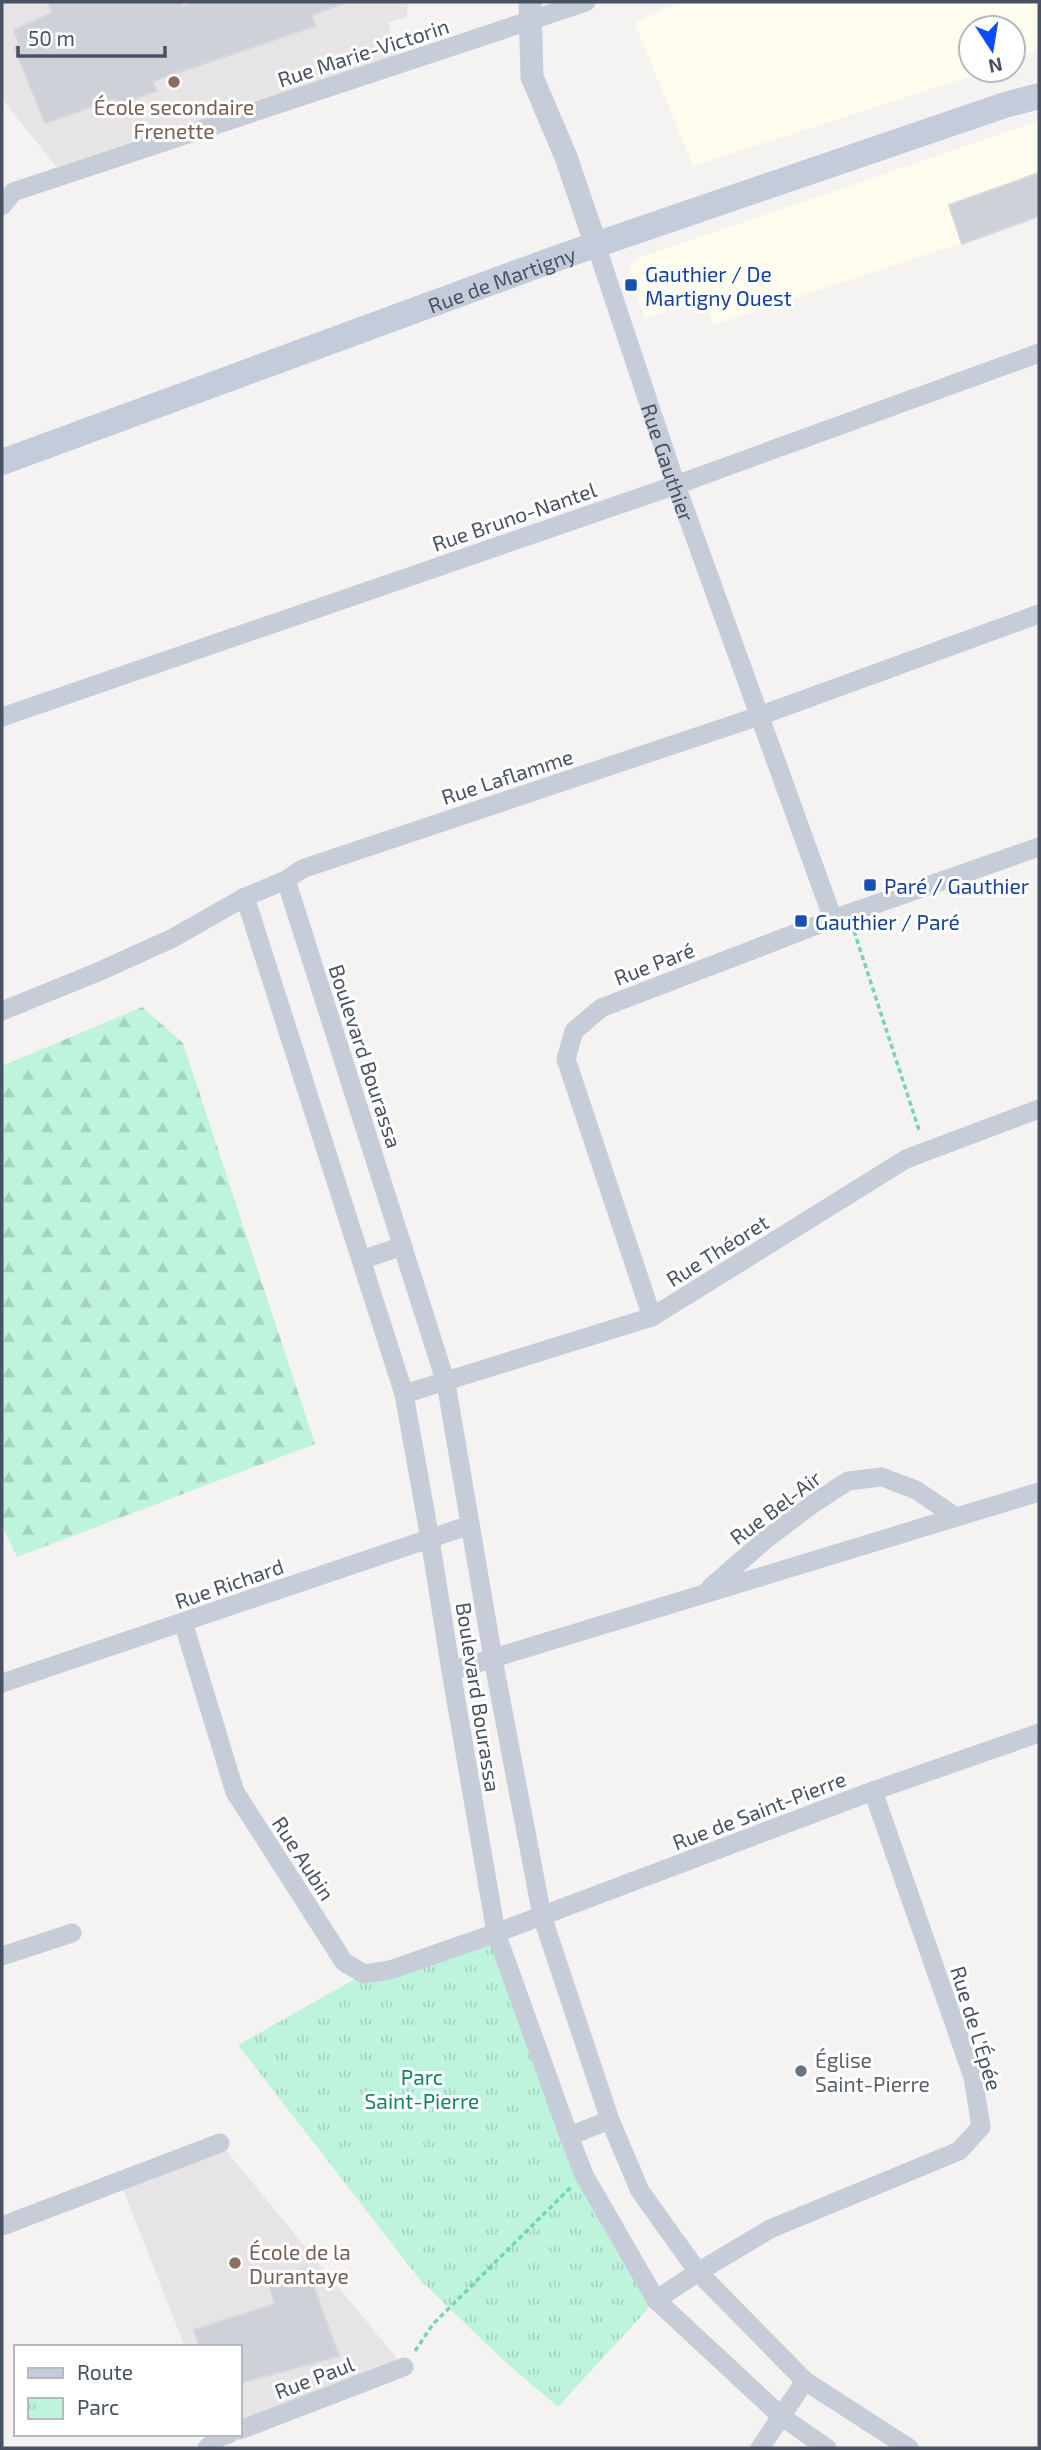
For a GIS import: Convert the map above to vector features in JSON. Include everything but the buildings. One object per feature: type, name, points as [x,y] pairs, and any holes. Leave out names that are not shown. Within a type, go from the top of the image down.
[{"type":"main road","name":"Rue de Martigny","points":[[1005,105],[1039,87]]},
{"type":"main road","name":"Rue de Martigny","points":[[2,462],[596,245],[1005,105],[1039,96]]},
{"type":"street","name":"Rue Marie-Victorin","points":[[2,206],[13,192],[530,11],[586,2]]},
{"type":"street","name":"Rue Gauthier","points":[[530,11],[532,77],[566,157],[676,485],[759,716],[841,917]]},
{"type":"street","name":"Rue Bruno-Nantel","points":[[2,717],[676,485],[1039,353]]},
{"type":"street","name":"Rue Laflamme","points":[[2,1011],[173,938],[245,897],[286,880],[302,869],[759,716],[1039,614]]},
{"type":"street","name":"Rue Paré","points":[[652,1317],[566,1059],[574,1031],[601,1008],[841,917],[1039,847]]},
{"type":"street","name":"Boulevard Bourassa","points":[[286,880],[446,1381],[493,1658],[542,1916],[610,2120],[640,2191],[698,2272],[805,2381],[909,2448]]},
{"type":"street","name":"Boulevard Bourassa","points":[[245,897],[404,1394],[496,1933],[569,2136],[584,2175],[656,2300],[782,2417],[827,2448]]},
{"type":"street","name":"Rue Théoret","points":[[404,1394],[652,1317],[906,1159],[1039,1109]]},
{"type":"street","points":[[361,1260],[403,1247]]},
{"type":"street","name":"Rue Bel-Air","points":[[705,1592],[765,1540],[848,1481],[882,1478],[916,1490],[956,1517]]},
{"type":"street","name":"Rue Bel-Air","points":[[451,1671],[1039,1492]]},
{"type":"street","name":"Rue Richard","points":[[2,1683],[470,1525]]},
{"type":"street","name":"Rue Aubin","points":[[183,1622],[235,1792],[344,1962],[364,1975],[390,1970],[496,1933]]},
{"type":"street","name":"Rue de Saint-Pierre","points":[[496,1933],[873,1791],[1039,1733]]},
{"type":"street","name":"Rue de L'Épée","points":[[656,2300],[770,2229],[959,2151],[981,2127],[973,2077],[873,1791]]},
{"type":"street","points":[[2,1956],[72,1933]]},
{"type":"street","points":[[569,2136],[610,2120]]},
{"type":"street","points":[[2,2226],[219,2143]]},
{"type":"street","name":"Rue Paul","points":[[242,2429],[404,2367]]},
{"type":"street","points":[[760,2448],[805,2381]]},
{"type":"street","points":[[207,2448],[224,2436]]},
{"type":"path","points":[[841,917],[926,1152]]},
{"type":"path","points":[[404,2367],[433,2324],[584,2175]]},
{"type":"shaded area","name":"École secondaire Frenette","points":[[2,2],[408,2],[407,17],[388,22],[399,65],[63,175],[2,99]]},
{"type":"shaded area","points":[[680,2],[1039,2],[1039,49],[1027,54],[1027,14],[957,14],[957,81],[693,166],[635,23]]},
{"type":"shaded area","points":[[1039,121],[1039,217],[714,325],[705,299],[645,318],[631,277],[630,269],[636,259]]},
{"type":"shaded area","name":"École de la Durantaye","points":[[220,2143],[404,2367],[242,2429],[242,2345],[184,2345],[119,2179]]},
{"type":"green space","points":[[142,1007],[183,1043],[315,1444],[17,1557],[2,1526],[2,1066]]},
{"type":"green space","name":"Parc Saint-Pierre","points":[[496,1933],[569,2136],[656,2300],[558,2407],[504,2361],[420,2280],[238,2045],[364,1974]]},
{"type":"place","name":"École secondaire Frenette","points":[[174,82]]},
{"type":"place","name":"Gauthier / De Martigny Ouest","points":[[631,285]]},
{"type":"place","name":"Paré / Gauthier","points":[[870,885]]},
{"type":"place","name":"Gauthier / Paré","points":[[801,921]]},
{"type":"place","name":"Église Saint-Pierre","points":[[801,2071]]},
{"type":"place","name":"École de la Durantaye","points":[[235,2263]]}]
